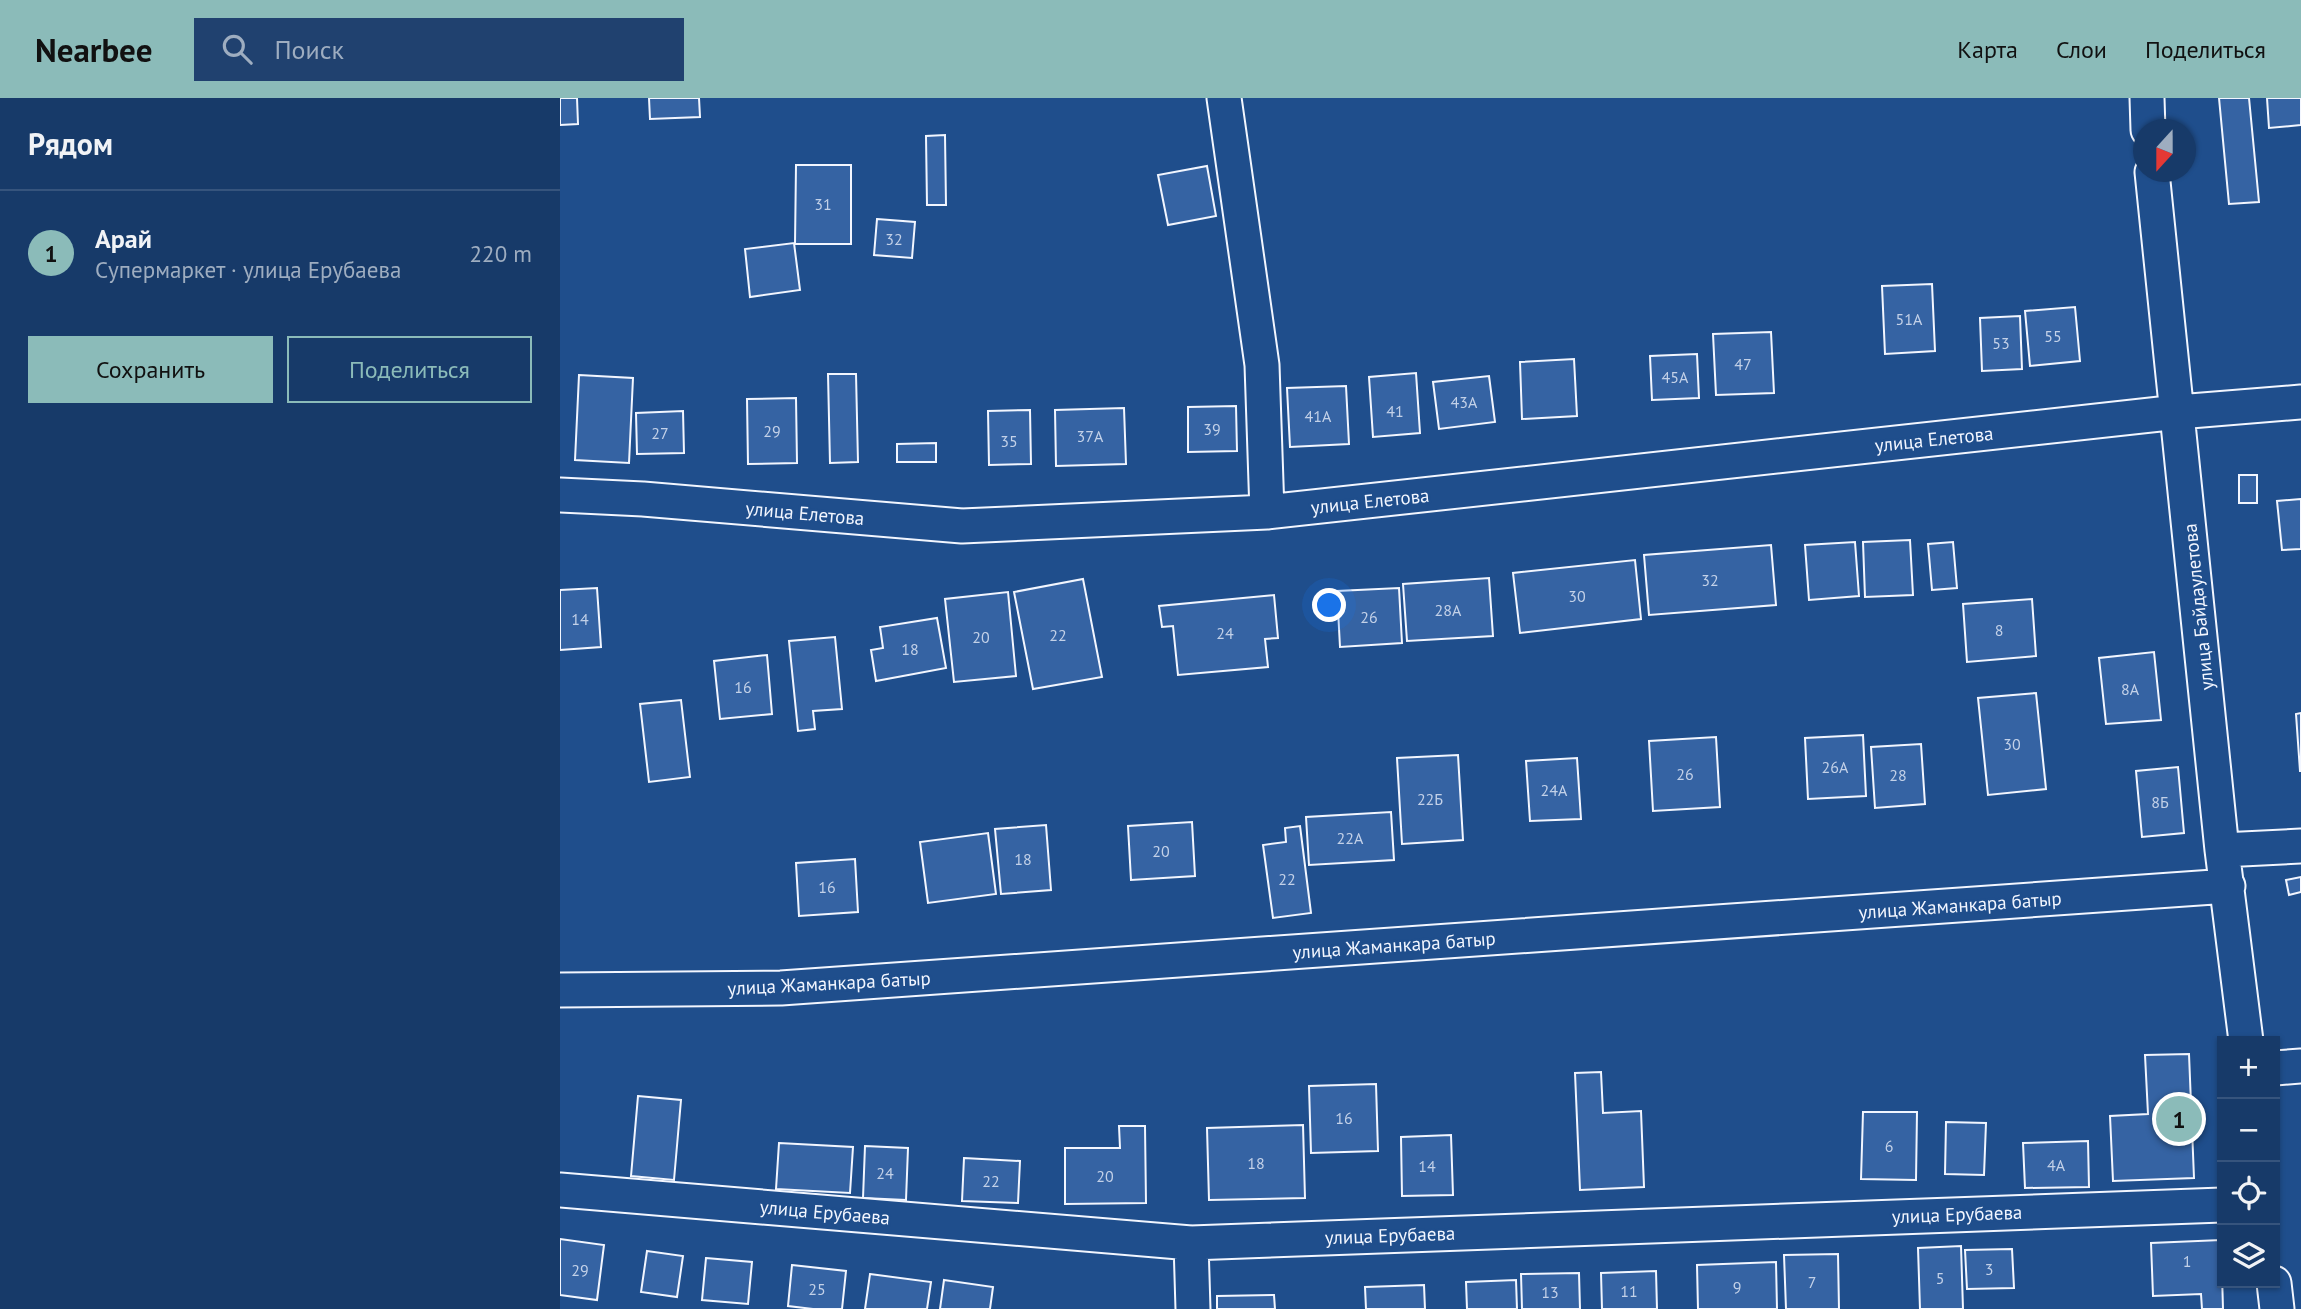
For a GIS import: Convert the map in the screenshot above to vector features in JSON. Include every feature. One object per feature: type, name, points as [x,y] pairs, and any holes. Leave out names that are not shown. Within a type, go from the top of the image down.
[{"type":"street","points":[[1224,98],[1262,365],[1267,512]]},
{"type":"street","points":[[2147,98],[2148,119]]},
{"type":"street","name":"улица Байдаулетова","points":[[2153,182],[2222,850],[2245,1036]]},
{"type":"street","name":"улица Елетова","points":[[560,495],[643,499],[962,526],[1267,512],[2178,412],[2301,402]]},
{"type":"street","points":[[2222,850],[2301,846]]},
{"type":"street","name":"улица Жаманкара батыр","points":[[560,990],[781,988],[2228,886]]},
{"type":"street","points":[[2280,1068],[2301,1066]]},
{"type":"street","name":"улица Ерубаева","points":[[560,1190],[1191,1243],[2217,1205]]},
{"type":"street","points":[[1191,1243],[1193,1309]]},
{"type":"street","points":[[2275,1288],[2277,1309]]},
{"type":"building","points":[[560,98],[577,98],[578,124],[560,125]]},
{"type":"building","points":[[649,98],[699,98],[700,117],[650,119]]},
{"type":"building","points":[[2219,98],[2249,98],[2259,202],[2229,204]]},
{"type":"building","points":[[2267,98],[2301,98],[2301,125],[2269,128]]},
{"type":"building","points":[[945,135],[946,205],[927,205],[926,136]]},
{"type":"building","points":[[796,165],[851,165],[851,244],[795,244]]},
{"type":"building","points":[[1207,166],[1216,216],[1168,225],[1158,175]]},
{"type":"building","points":[[877,219],[915,222],[912,258],[874,255]]},
{"type":"building","points":[[794,243],[800,290],[750,297],[745,249]]},
{"type":"building","points":[[1932,284],[1935,351],[1885,354],[1882,286]]},
{"type":"building","points":[[2075,307],[2080,361],[2030,366],[2025,311]]},
{"type":"building","points":[[2020,316],[2022,369],[1982,371],[1980,318]]},
{"type":"building","points":[[1771,332],[1774,393],[1716,395],[1713,334]]},
{"type":"building","points":[[1697,354],[1699,398],[1652,400],[1650,356]]},
{"type":"building","points":[[1574,359],[1577,416],[1522,419],[1520,362]]},
{"type":"building","points":[[1416,373],[1420,433],[1373,437],[1369,377]]},
{"type":"building","points":[[828,374],[856,374],[858,462],[830,463]]},
{"type":"building","points":[[579,375],[633,378],[629,463],[575,460]]},
{"type":"building","points":[[1489,376],[1495,422],[1439,429],[1433,382]]},
{"type":"building","points":[[1346,386],[1349,444],[1290,447],[1287,388]]},
{"type":"building","points":[[796,398],[797,463],[748,464],[747,399]]},
{"type":"building","points":[[1236,406],[1237,451],[1188,452],[1188,407]]},
{"type":"building","points":[[1124,408],[1126,464],[1056,466],[1055,410]]},
{"type":"building","points":[[1030,410],[1031,464],[989,465],[988,411]]},
{"type":"building","points":[[683,411],[684,453],[637,454],[636,413]]},
{"type":"building","points":[[936,443],[936,462],[897,462],[897,444]]},
{"type":"building","points":[[2239,475],[2257,475],[2257,503],[2239,503]]},
{"type":"building","points":[[2301,499],[2301,549],[2282,550],[2277,501]]},
{"type":"building","points":[[1910,540],[1913,595],[1865,597],[1863,542]]},
{"type":"building","points":[[1855,542],[1859,596],[1809,600],[1805,545]]},
{"type":"building","points":[[1953,542],[1957,588],[1932,590],[1928,544]]},
{"type":"building","points":[[1771,545],[1776,605],[1649,615],[1644,555]]},
{"type":"building","points":[[1635,560],[1641,619],[1520,633],[1513,573]]},
{"type":"building","points":[[1489,578],[1493,636],[1407,641],[1403,584]]},
{"type":"building","points":[[1083,579],[1102,677],[1033,689],[1014,592]]},
{"type":"building","points":[[597,588],[601,647],[560,650],[560,590]]},
{"type":"building","points":[[1399,588],[1402,643],[1340,647],[1337,591]]},
{"type":"building","points":[[1008,592],[1016,676],[954,682],[945,599]]},
{"type":"building","points":[[1274,595],[1278,638],[1265,639],[1268,667],[1178,675],[1173,626],[1162,627],[1159,606]]},
{"type":"building","points":[[2032,599],[2036,656],[1967,662],[1963,604]]},
{"type":"building","points":[[937,618],[946,668],[876,681],[871,650],[883,648],[880,627]]},
{"type":"building","points":[[835,637],[842,709],[813,711],[815,729],[798,731],[789,641]]},
{"type":"building","points":[[2154,652],[2161,720],[2106,724],[2099,658]]},
{"type":"building","points":[[767,655],[772,714],[720,719],[714,661]]},
{"type":"building","points":[[2036,693],[2046,789],[1988,795],[1978,698]]},
{"type":"building","points":[[681,700],[690,777],[649,782],[640,704]]},
{"type":"building","points":[[2301,713],[2301,771],[2300,771],[2296,714]]},
{"type":"building","points":[[1863,735],[1866,796],[1808,799],[1805,738]]},
{"type":"building","points":[[1716,737],[1720,807],[1653,811],[1649,741]]},
{"type":"building","points":[[1921,744],[1925,804],[1875,808],[1871,747]]},
{"type":"building","points":[[1458,755],[1463,840],[1402,844],[1397,758]]},
{"type":"building","points":[[1577,758],[1581,819],[1530,821],[1526,761]]},
{"type":"building","points":[[2178,767],[2184,833],[2142,837],[2136,771]]},
{"type":"building","points":[[1391,812],[1394,860],[1309,865],[1306,817]]},
{"type":"building","points":[[1192,822],[1195,876],[1131,880],[1128,826]]},
{"type":"building","points":[[1046,825],[1051,890],[1001,894],[995,829]]},
{"type":"building","points":[[1300,826],[1311,913],[1273,918],[1263,845],[1286,842],[1285,828]]},
{"type":"building","points":[[988,833],[996,894],[928,903],[920,842]]},
{"type":"building","points":[[855,859],[858,912],[799,916],[796,863]]},
{"type":"building","points":[[2301,877],[2301,892],[2289,895],[2286,880]]},
{"type":"building","points":[[2189,1054],[2194,1178],[2113,1181],[2110,1116],[2148,1114],[2145,1055]]},
{"type":"building","points":[[1601,1072],[1603,1113],[1641,1111],[1644,1187],[1580,1190],[1575,1073]]},
{"type":"building","points":[[1376,1084],[1378,1151],[1311,1153],[1309,1086]]},
{"type":"building","points":[[638,1096],[681,1100],[674,1180],[631,1176]]},
{"type":"building","points":[[1863,1112],[1917,1112],[1916,1180],[1861,1179]]},
{"type":"building","points":[[1946,1122],[1986,1123],[1984,1175],[1945,1174]]},
{"type":"building","points":[[1303,1125],[1305,1198],[1209,1200],[1207,1128]]},
{"type":"building","points":[[1119,1126],[1145,1126],[1146,1203],[1065,1204],[1065,1148],[1120,1148]]},
{"type":"building","points":[[1451,1135],[1453,1195],[1402,1196],[1401,1137]]},
{"type":"building","points":[[2088,1141],[2089,1187],[2025,1188],[2023,1143]]},
{"type":"building","points":[[779,1143],[853,1147],[850,1193],[776,1189]]},
{"type":"building","points":[[865,1146],[908,1148],[906,1200],[863,1198]]},
{"type":"building","points":[[964,1158],[1020,1161],[1018,1203],[962,1201]]},
{"type":"building","points":[[560,1239],[604,1245],[597,1300],[560,1295]]},
{"type":"building","points":[[2217,1240],[2217,1288],[2222,1288],[2223,1309],[2202,1309],[2201,1294],[2153,1296],[2151,1243]]},
{"type":"building","points":[[1961,1246],[1963,1309],[1920,1309],[1918,1248]]},
{"type":"building","points":[[2012,1249],[2014,1288],[1967,1289],[1965,1250]]},
{"type":"building","points":[[647,1251],[683,1256],[677,1297],[641,1292]]},
{"type":"building","points":[[1838,1254],[1839,1309],[1786,1309],[1784,1255]]},
{"type":"building","points":[[706,1258],[752,1262],[748,1304],[702,1300]]},
{"type":"building","points":[[1776,1262],[1777,1309],[1698,1309],[1697,1265]]},
{"type":"building","points":[[792,1265],[846,1271],[842,1309],[788,1306]]},
{"type":"building","points":[[1656,1271],[1657,1309],[1602,1309],[1601,1273]]},
{"type":"building","points":[[1579,1273],[1580,1309],[1522,1309],[1521,1274]]},
{"type":"building","points":[[870,1274],[931,1282],[927,1309],[865,1309]]},
{"type":"building","points":[[944,1280],[993,1287],[990,1309],[940,1309]]},
{"type":"building","points":[[1516,1280],[1517,1309],[1467,1309],[1466,1282]]},
{"type":"building","points":[[1424,1285],[1425,1309],[1366,1309],[1365,1287]]},
{"type":"building","points":[[1274,1295],[1275,1309],[1217,1309],[1217,1296]]},
{"type":"place","name":"Арай","points":[[2179,1119]]}]
